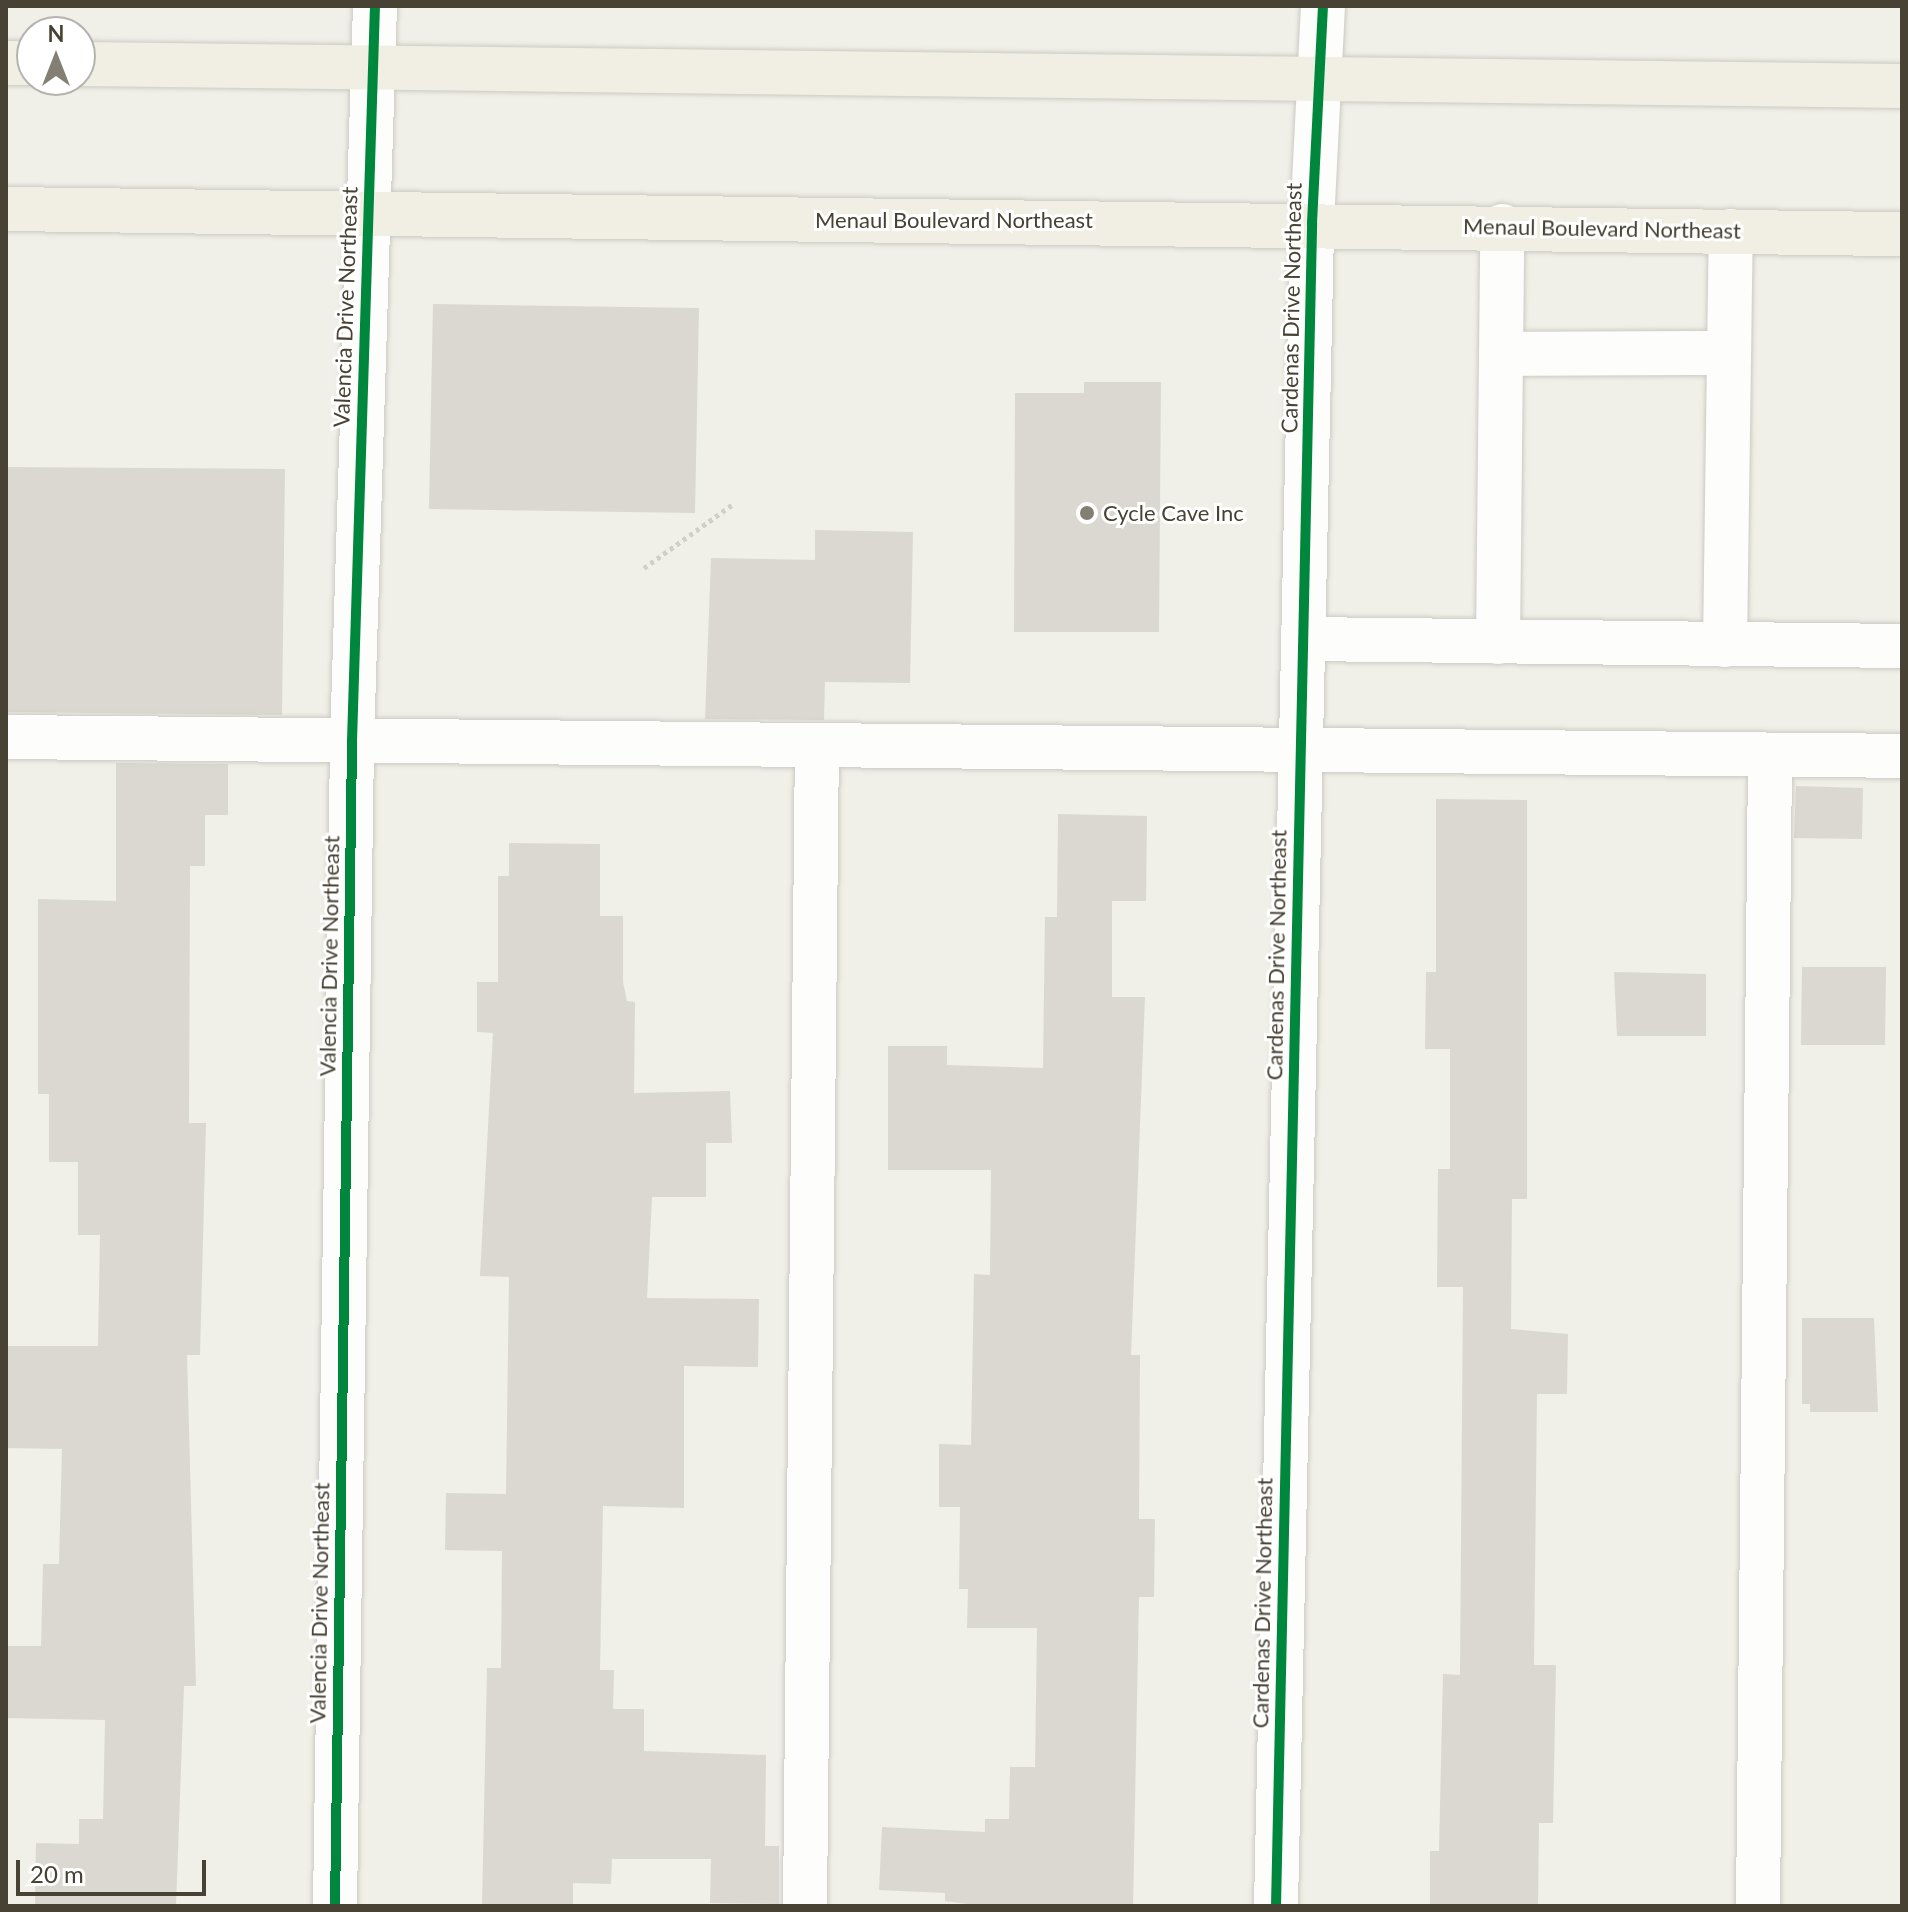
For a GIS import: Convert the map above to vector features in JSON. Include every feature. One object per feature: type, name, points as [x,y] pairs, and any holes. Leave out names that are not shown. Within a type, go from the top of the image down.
[{"type":"main road","points":[[96,64],[1902,86]]},
{"type":"main road","name":"Menaul Boulevard Northeast","points":[[6,209],[1312,223],[1902,234]]},
{"type":"street","name":"Valencia Drive Northeast","points":[[335,1906],[352,741],[375,6]]},
{"type":"street","name":"Cardenas Drive Northeast","points":[[1276,1906],[1312,223],[1323,6]]},
{"type":"street","points":[[1498,642],[1502,226]]},
{"type":"street","points":[[1725,645],[1731,231]]},
{"type":"street","points":[[1501,354],[1729,353]]},
{"type":"street","points":[[1303,639],[1902,646]]},
{"type":"street","points":[[6,737],[1902,756]]},
{"type":"street","points":[[805,1906],[817,745]]},
{"type":"street","points":[[1758,1906],[1770,755]]},
{"type":"path","points":[[644,568],[733,504]]},
{"type":"building","points":[[433,304],[699,308],[695,513],[429,509]]},
{"type":"building","name":"Cycle Cave Inc","points":[[1084,382],[1161,382],[1159,632],[1014,632],[1015,393],[1084,393]]},
{"type":"building","points":[[6,467],[285,469],[282,715],[6,712]]},
{"type":"building","points":[[815,530],[913,532],[910,683],[825,682],[824,720],[705,719],[711,558],[815,560]]},
{"type":"building","points":[[116,763],[228,764],[228,815],[205,815],[205,866],[190,866],[189,1123],[206,1123],[200,1355],[187,1355],[196,1686],[184,1686],[176,1906],[35,1906],[36,1843],[79,1844],[79,1819],[103,1819],[105,1720],[6,1718],[6,1646],[41,1646],[43,1564],[59,1564],[62,1449],[6,1448],[6,1346],[98,1346],[100,1235],[78,1235],[78,1162],[49,1162],[49,1094],[38,1094],[38,899],[116,901]]},
{"type":"building","points":[[1796,786],[1863,788],[1862,839],[1794,838]]},
{"type":"building","points":[[1436,799],[1527,800],[1527,1199],[1512,1199],[1511,1329],[1568,1334],[1567,1394],[1537,1394],[1534,1665],[1556,1665],[1553,1823],[1539,1823],[1538,1906],[1430,1906],[1430,1851],[1439,1851],[1443,1674],[1460,1675],[1463,1287],[1437,1287],[1438,1169],[1450,1169],[1450,1049],[1425,1049],[1426,972],[1436,972]]},
{"type":"building","points":[[1058,814],[1147,816],[1146,901],[1112,901],[1112,997],[1145,997],[1131,1355],[1140,1355],[1139,1519],[1155,1519],[1154,1597],[1139,1597],[1133,1906],[982,1906],[945,1901],[945,1893],[879,1890],[882,1827],[985,1832],[985,1819],[1009,1819],[1010,1767],[1035,1767],[1037,1628],[967,1628],[968,1589],[959,1589],[960,1507],[939,1507],[939,1444],[971,1445],[974,1274],[990,1275],[991,1170],[888,1170],[888,1046],[947,1046],[947,1065],[1043,1068],[1045,917],[1057,917]]},
{"type":"building","points":[[509,843],[600,844],[600,916],[623,916],[623,982],[627,1001],[635,1002],[634,1093],[730,1091],[732,1143],[706,1143],[706,1197],[652,1197],[647,1298],[759,1299],[758,1367],[684,1366],[684,1508],[603,1506],[600,1670],[614,1670],[613,1709],[644,1709],[644,1751],[766,1755],[765,1846],[779,1846],[779,1904],[710,1903],[711,1859],[612,1859],[611,1884],[573,1883],[573,1906],[482,1906],[487,1668],[501,1668],[502,1551],[445,1550],[446,1493],[506,1494],[509,1277],[480,1276],[493,1033],[477,1032],[477,982],[498,982],[498,876],[509,876]]},
{"type":"building","points":[[1802,967],[1886,967],[1885,1045],[1801,1045]]},
{"type":"building","points":[[1614,972],[1706,974],[1706,1036],[1617,1036]]},
{"type":"building","points":[[1802,1318],[1874,1318],[1878,1412],[1810,1412],[1810,1404],[1802,1404]]},
{"type":"cycle path","points":[[335,1906],[352,741],[375,6]]},
{"type":"cycle path","points":[[1276,1906],[1312,223],[1323,6]]},
{"type":"place","name":"Cycle Cave Inc","points":[[1087,513]]}]
